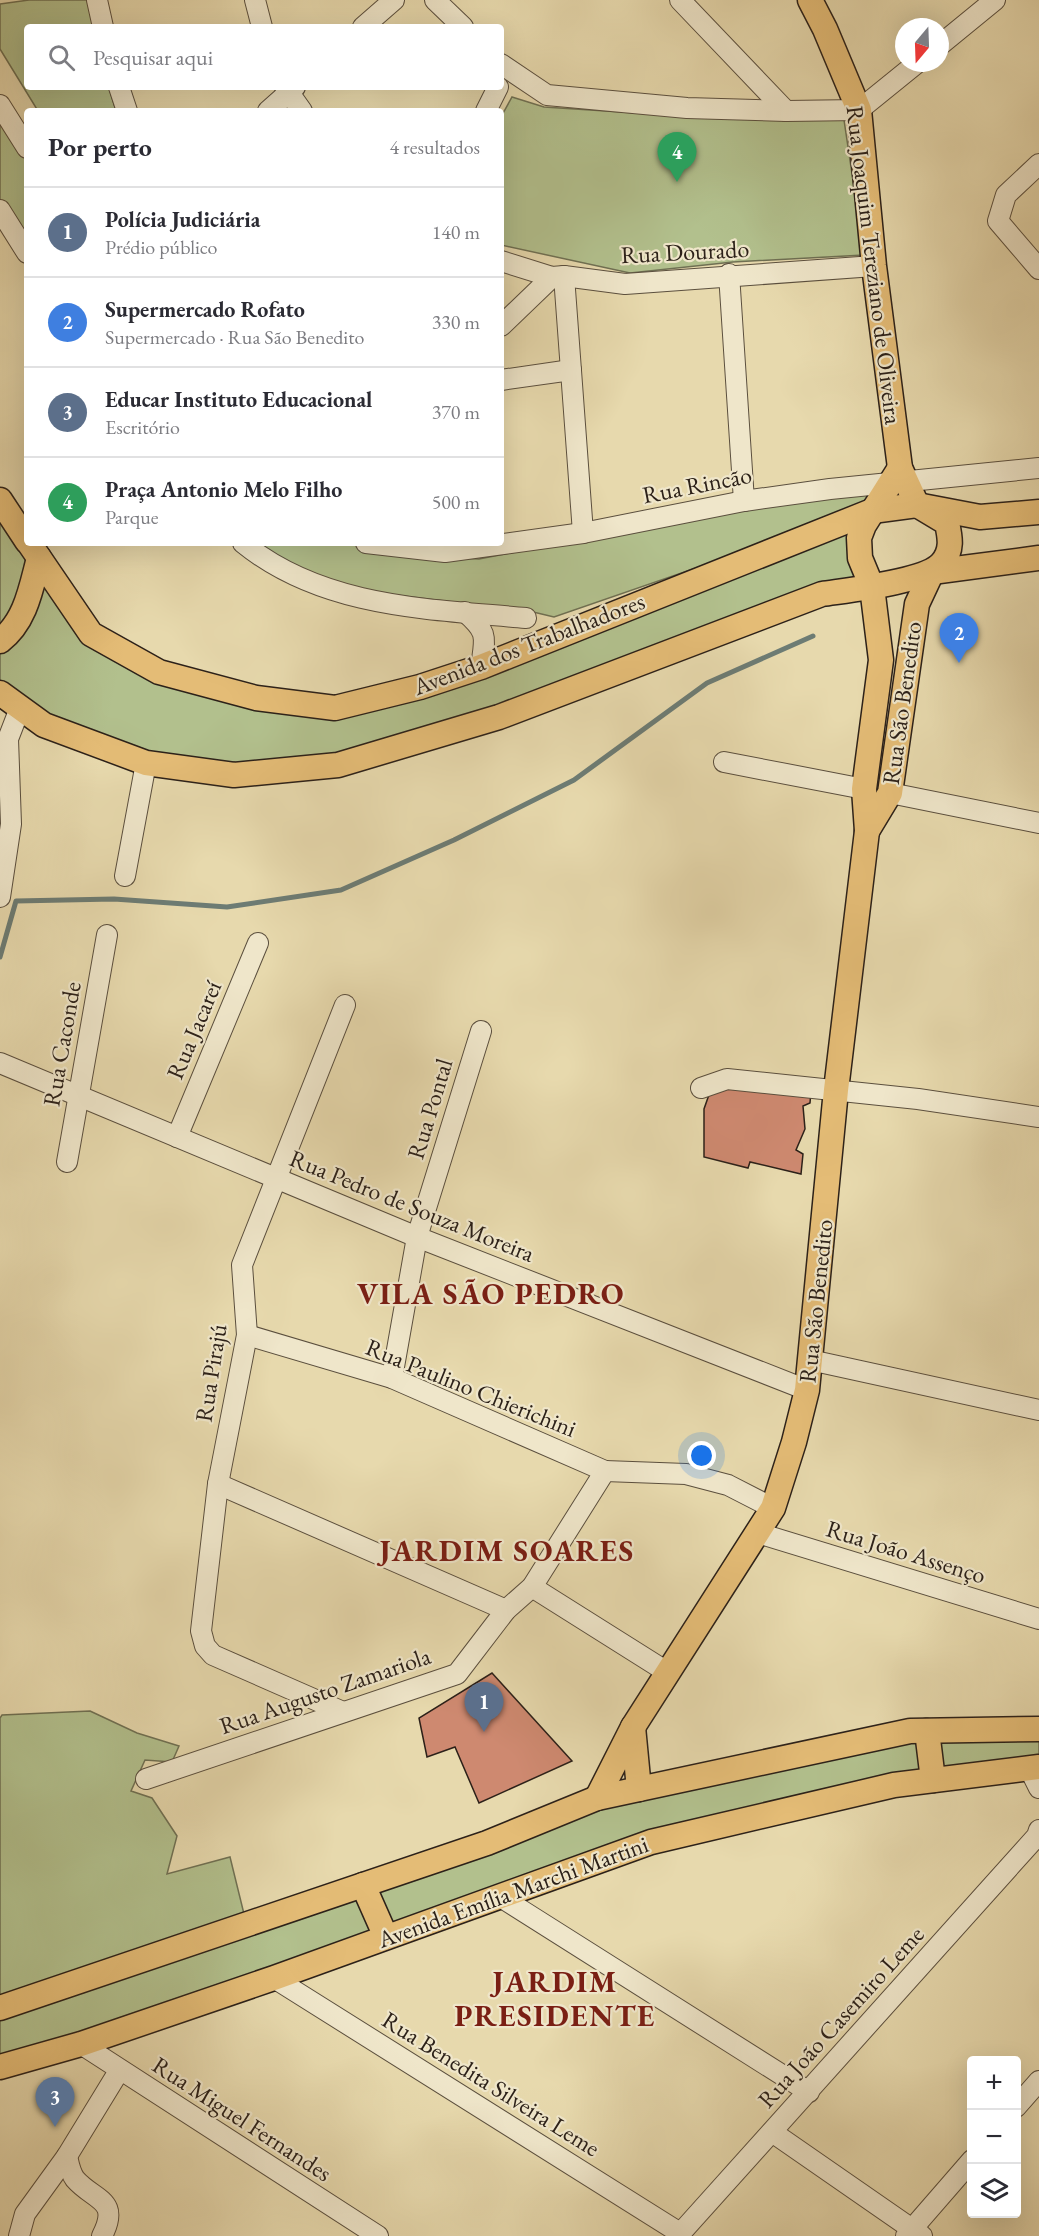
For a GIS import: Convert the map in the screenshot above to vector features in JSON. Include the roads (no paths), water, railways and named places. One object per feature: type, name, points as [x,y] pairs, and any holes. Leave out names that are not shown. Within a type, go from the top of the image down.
[{"type":"main road","name":"Rua Joaquim Tereziano de Oliveira","points":[[810,0],[859,110],[874,267],[899,477],[917,506]]},
{"type":"main road","points":[[872,587],[860,558],[859,538],[872,511],[899,477]]},
{"type":"main road","name":"Avenida dos Trabalhadores","points":[[0,500],[24,535]]},
{"type":"main road","points":[[917,506],[946,523],[951,541],[943,562],[932,572]]},
{"type":"main road","name":"Avenida dos Trabalhadores","points":[[32,547],[91,634],[159,672],[256,698],[335,708],[420,687],[481,667],[872,511],[917,506],[980,517],[1039,512]]},
{"type":"main road","points":[[0,641],[12,632],[28,602],[32,547]]},
{"type":"main road","points":[[0,693],[44,725],[146,763],[234,775],[338,765],[499,717],[822,594],[872,587],[932,572],[1039,558]]},
{"type":"main road","name":"Rua São Benedito","points":[[867,831],[890,794],[917,604],[932,572]]},
{"type":"main road","name":"Rua São Benedito","points":[[597,1798],[633,1727],[773,1508],[807,1390],[836,1090],[867,831],[865,779],[881,660],[872,587]]},
{"type":"main road","points":[[865,779],[890,794]]},
{"type":"main road","points":[[633,1727],[639,1789]]},
{"type":"main road","points":[[0,2008],[487,1842],[597,1798],[910,1731],[1039,1729]]},
{"type":"main road","points":[[927,1731],[933,1780]]},
{"type":"main road","name":"Avenida Emília Marchi Martini","points":[[0,2067],[81,2044],[274,1978],[651,1842],[894,1785],[933,1780],[1036,1774]]},
{"type":"main road","points":[[363,1885],[386,1937]]},
{"type":"street","points":[[97,0],[102,24]]},
{"type":"street","points":[[255,0],[261,24]]},
{"type":"street","points":[[366,24],[394,0]]},
{"type":"street","points":[[435,0],[460,24]]},
{"type":"street","points":[[680,0],[786,111]]},
{"type":"street","points":[[949,38],[995,0]]},
{"type":"street","points":[[504,77],[547,94],[687,108],[786,111],[859,110],[906,72]]},
{"type":"street","points":[[120,90],[126,108]]},
{"type":"street","points":[[271,108],[288,90]]},
{"type":"street","points":[[290,90],[300,108]]},
{"type":"street","points":[[487,108],[496,90]]},
{"type":"street","points":[[0,105],[24,143]]},
{"type":"street","points":[[1039,164],[1006,195],[998,221],[1039,269]]},
{"type":"street","points":[[0,210],[24,248]]},
{"type":"street","name":"Rua Dourado","points":[[504,262],[558,277],[625,284],[729,274],[874,267]]},
{"type":"street","points":[[729,274],[744,501]]},
{"type":"street","points":[[504,323],[558,277]]},
{"type":"street","points":[[558,277],[571,370],[583,533]]},
{"type":"street","points":[[504,380],[571,370]]},
{"type":"street","name":"Rua Rincão","points":[[504,544],[583,533],[744,501],[899,477],[1039,468]]},
{"type":"street","points":[[248,546],[298,576],[342,595],[526,618]]},
{"type":"street","name":"Rua Rincão","points":[[392,546],[445,552],[489,546]]},
{"type":"street","points":[[465,612],[482,627],[485,634],[481,667]]},
{"type":"street","points":[[0,897],[3,863],[11,824],[8,739],[20,708]]},
{"type":"street","points":[[724,762],[865,779]]},
{"type":"street","points":[[125,876],[146,763]]},
{"type":"street","points":[[890,794],[1039,823]]},
{"type":"street","name":"Rua Caconde","points":[[67,1162],[107,935]]},
{"type":"street","name":"Rua Jacareí","points":[[177,1137],[258,943]]},
{"type":"street","name":"Rua Pirajú","points":[[343,1712],[213,1655],[205,1646],[201,1631],[218,1484],[247,1335],[242,1265],[345,1005]]},
{"type":"street","name":"Rua Pontal","points":[[392,1378],[417,1238],[481,1031]]},
{"type":"street","name":"Rua Pedro de Souza Moreira","points":[[0,1063],[417,1238],[807,1390]]},
{"type":"street","points":[[701,1088],[727,1079],[836,1090],[1039,1117]]},
{"type":"street","name":"Rua Paulino Chierichini","points":[[247,1335],[392,1378],[605,1471]]},
{"type":"street","points":[[810,1360],[1039,1410]]},
{"type":"street","points":[[605,1471],[687,1474],[728,1485],[773,1508]]},
{"type":"street","name":"Rua Augusto Zamariola","points":[[146,1779],[456,1674],[506,1610],[532,1587],[605,1471]]},
{"type":"street","points":[[218,1484],[506,1610]]},
{"type":"street","name":"Rua João Assenço","points":[[758,1533],[1039,1619]]},
{"type":"street","points":[[532,1587],[667,1672]]},
{"type":"street","name":"Rua João Casemiro Leme","points":[[679,2234],[809,2092],[1037,1836],[1039,1830]]},
{"type":"street","points":[[499,1896],[809,2092]]},
{"type":"street","name":"Rua Benedita Silveira Leme","points":[[274,1978],[679,2234]]},
{"type":"street","name":"Rua Miguel Fernandes","points":[[81,2044],[119,2071],[378,2236]]},
{"type":"street","points":[[19,2236],[25,2214],[67,2156],[119,2071]]},
{"type":"street","points":[[1021,2102],[1039,2081]]},
{"type":"street","points":[[772,2132],[913,2234],[969,2164]]},
{"type":"street","points":[[67,2156],[70,2171],[76,2180],[103,2199],[107,2207],[109,2224],[102,2236]]},
{"type":"waterway","points":[[0,957],[16,901],[114,899],[227,907],[341,890],[454,840],[574,780],[707,683],[813,636]]},
{"type":"place","name":"Praça Antonio Melo Filho","points":[[677,182]]},
{"type":"place","name":"Supermercado Rofato","points":[[959,663]]},
{"type":"place","name":"Polícia Judiciária","points":[[484,1732]]},
{"type":"place","name":"Educar Instituto Educacional","points":[[55,2127]]},
{"type":"district","name":"VILA SÃO PEDRO","points":[[491,1294]]},
{"type":"district","name":"JARDIM SOARES","points":[[507,1551]]},
{"type":"district","name":"JARDIM PRESIDENTE","points":[[555,1999]]}]
